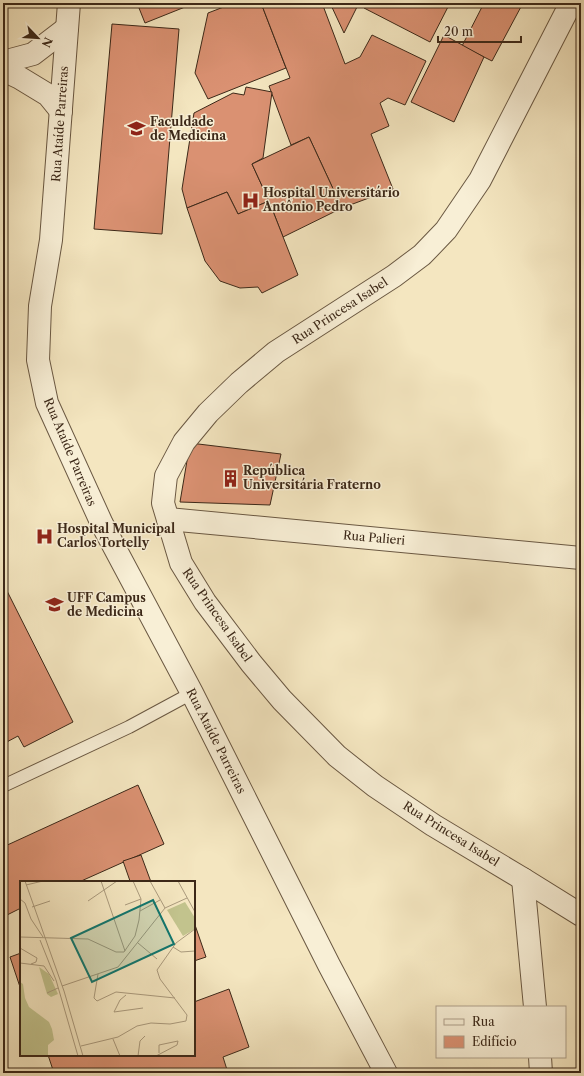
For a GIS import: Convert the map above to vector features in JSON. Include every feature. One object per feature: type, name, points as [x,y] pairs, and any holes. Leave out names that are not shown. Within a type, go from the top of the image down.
[{"type":"street","name":"Rua Ataíde Parreiras","points":[[69,3],[51,240],[40,306],[38,360],[47,403],[102,524],[192,693],[329,965],[386,1073]]},
{"type":"street","name":"Rua Princesa Isabel","points":[[571,3],[480,180],[446,230],[422,255],[394,276],[276,352],[239,382],[208,413],[184,442],[166,476],[163,503],[180,563],[205,602],[251,663],[287,706],[338,756],[375,786],[433,825],[581,915]]},
{"type":"street","points":[[3,62],[33,54],[67,28]]},
{"type":"street","points":[[3,70],[20,78],[48,95],[61,111]]},
{"type":"street","name":"Rua Palieri","points":[[168,519],[581,558]]},
{"type":"street","points":[[523,879],[535,1006]]},
{"type":"street","points":[[540,1058],[541,1073]]},
{"type":"lane","points":[[3,786],[129,727],[192,693]]},
{"type":"building","points":[[137,3],[195,3],[145,23]]},
{"type":"building","points":[[234,3],[261,3],[286,68],[208,99],[195,73],[208,13]]},
{"type":"building","points":[[261,3],[322,3],[345,64],[360,57],[372,35],[426,61],[405,105],[388,98],[380,103],[389,126],[371,134],[393,189],[342,208],[309,137],[291,145],[269,86],[290,78]]},
{"type":"building","points":[[330,3],[359,3],[344,33]]},
{"type":"building","points":[[367,3],[450,3],[430,42],[364,8]]},
{"type":"building","points":[[484,3],[523,3],[492,61],[462,46]]},
{"type":"building","name":"Faculdade de Medicina","points":[[112,24],[179,29],[162,234],[94,229]]},
{"type":"building","points":[[444,35],[484,57],[454,122],[411,102]]},
{"type":"building","points":[[246,87],[272,92],[263,158],[252,164],[269,201],[238,214],[227,192],[187,208],[182,189],[194,113],[233,93],[244,95]]},
{"type":"building","points":[[309,137],[342,208],[283,237],[252,164]]},
{"type":"building","points":[[227,192],[238,214],[269,201],[298,275],[262,293],[258,287],[240,288],[220,281],[205,261],[187,208]]},
{"type":"building","name":"República Universitária Fraterno","points":[[190,443],[281,454],[270,505],[180,502]]},
{"type":"building","points":[[3,583],[73,722],[24,747],[18,736],[3,744]]},
{"type":"building","points":[[138,785],[164,844],[81,881],[20,881],[20,908],[3,917],[3,847]]},
{"type":"building","points":[[141,855],[151,881],[130,881],[123,861]]},
{"type":"building","points":[[195,925],[206,957],[195,961]]},
{"type":"building","points":[[20,953],[20,987],[10,957]]},
{"type":"building","points":[[229,989],[249,1047],[223,1057],[228,1073],[54,1073],[48,1056],[195,1056],[195,1002]]},
{"type":"place","name":"Faculdade de Medicina","points":[[137,129]]},
{"type":"place","name":"Hospital Universitário Antônio Pedro","points":[[250,200]]},
{"type":"place","name":"República Universitária Fraterno","points":[[230,478]]},
{"type":"place","name":"Hospital Municipal Carlos Tortelly","points":[[44,536]]},
{"type":"place","name":"UFF Campus de Medicina","points":[[54,605]]}]
